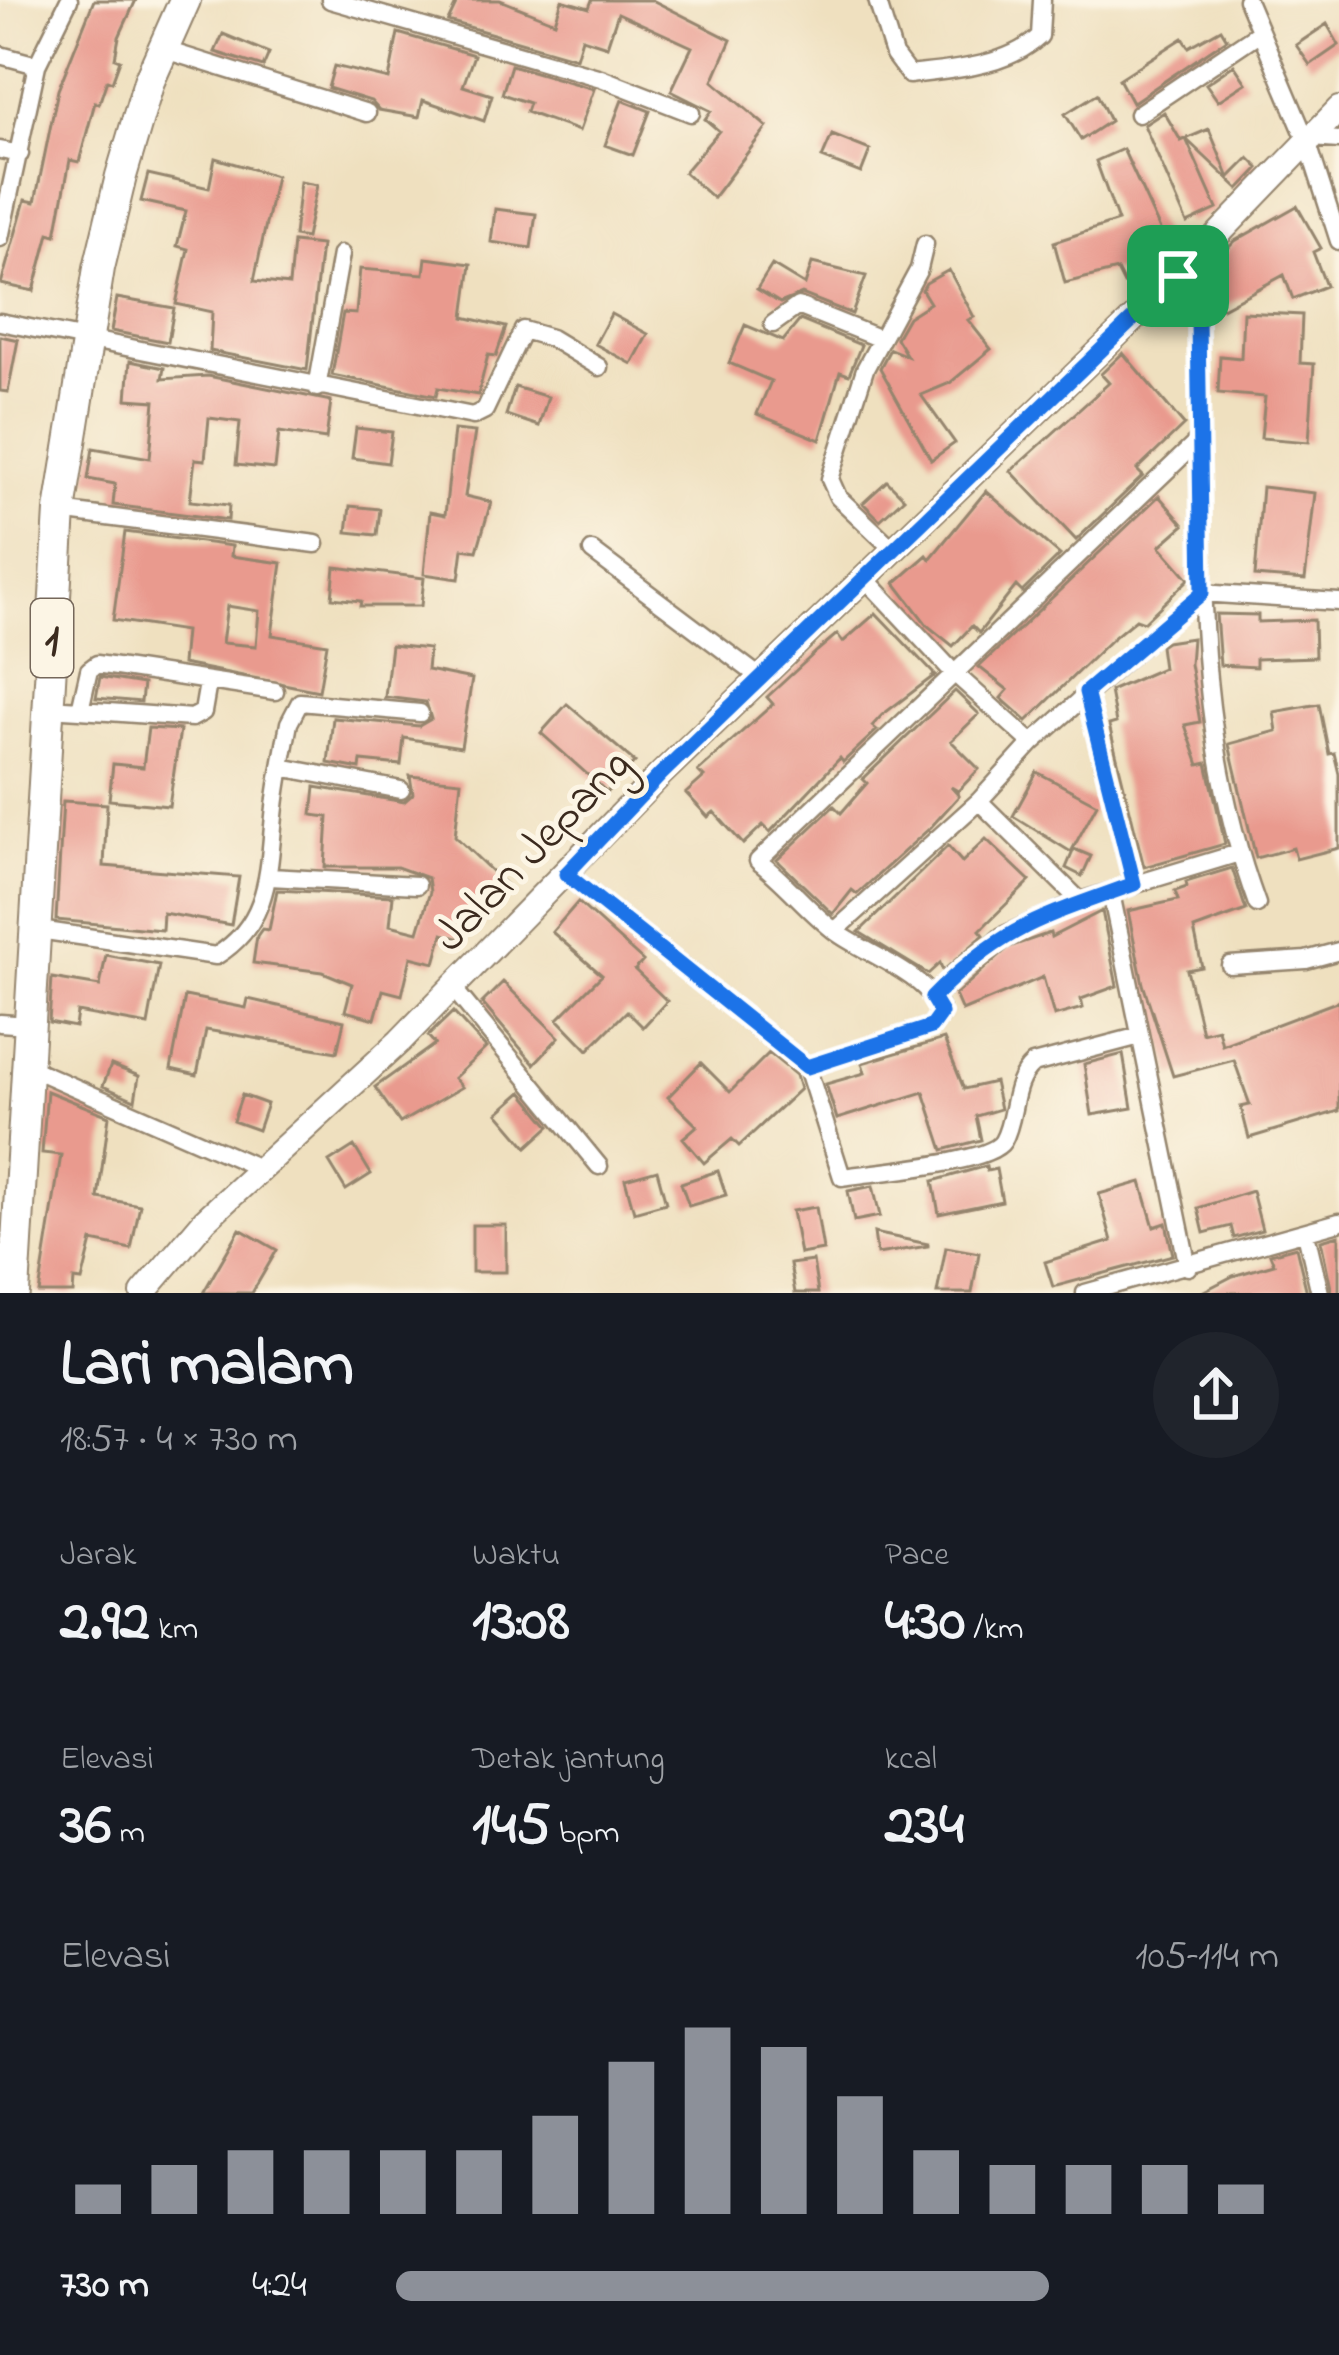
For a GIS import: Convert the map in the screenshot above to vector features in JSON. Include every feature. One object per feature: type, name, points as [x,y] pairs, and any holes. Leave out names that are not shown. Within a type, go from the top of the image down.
[{"type":"highway","name":"1","points":[[14,1293],[8,1229],[26,1066],[14,1024],[31,929],[60,511],[87,342],[121,176],[162,49],[185,0]]},
{"type":"street","points":[[0,238],[37,65],[69,0]]},
{"type":"street","points":[[330,0],[601,77],[691,113]]},
{"type":"street","points":[[877,0],[894,55],[909,75],[974,67],[1031,44],[1040,36],[1042,0]]},
{"type":"street","points":[[1247,0],[1310,141],[1339,241]]},
{"type":"street","points":[[1138,114],[1260,32]]},
{"type":"street","points":[[162,49],[367,113]]},
{"type":"street","points":[[0,56],[37,65]]},
{"type":"street","name":"Jalan Jepang","points":[[143,1293],[164,1264],[259,1168],[348,1092],[760,678],[1178,276],[1339,110]]},
{"type":"street","points":[[1310,141],[1339,140]]},
{"type":"street","points":[[0,150],[20,154]]},
{"type":"street","points":[[895,550],[838,497],[830,479],[878,338],[919,269],[925,244]]},
{"type":"street","points":[[317,388],[341,254]]},
{"type":"street","points":[[1178,276],[1198,321],[1205,686],[1239,853],[1257,904]]},
{"type":"street","points":[[773,324],[798,307],[878,338]]},
{"type":"street","points":[[0,322],[317,388],[480,415],[524,330],[550,338],[599,367]]},
{"type":"street","points":[[807,1067],[931,1027],[941,1013],[932,998],[835,932],[758,860],[1200,439]]},
{"type":"street","points":[[60,511],[316,544]]},
{"type":"street","points":[[592,551],[760,678]]},
{"type":"street","points":[[864,577],[953,672],[1032,743]]},
{"type":"street","points":[[835,932],[979,801],[1086,692],[1202,593],[1339,602]]},
{"type":"street","points":[[80,710],[89,670],[97,664],[275,691]]},
{"type":"street","points":[[48,708],[192,718],[203,712],[208,683]]},
{"type":"street","points":[[1086,692],[1134,884]]},
{"type":"street","points":[[31,929],[208,958],[244,934],[260,910],[270,877],[281,767],[292,712],[308,699],[420,713]]},
{"type":"street","points":[[281,767],[401,790]]},
{"type":"street","points":[[979,801],[1080,901]]},
{"type":"street","points":[[932,998],[1002,935],[1080,901],[1239,853]]},
{"type":"street","points":[[566,874],[807,1067],[842,1177],[987,1155],[1006,1136],[1022,1074],[1033,1064],[1141,1036]]},
{"type":"street","points":[[270,877],[417,885]]},
{"type":"street","points":[[1111,893],[1188,1267]]},
{"type":"street","points":[[1230,965],[1306,960],[1339,951]]},
{"type":"street","points":[[453,988],[599,1166]]},
{"type":"street","points":[[26,1066],[259,1168]]},
{"type":"street","points":[[1085,1293],[1339,1222]]},
{"type":"street","points":[[1306,1233],[1320,1293]]},
{"type":"building","points":[[94,0],[136,0],[119,37],[115,58],[120,60],[99,104],[95,102],[79,162],[70,160],[56,235],[49,233],[34,291],[1,284],[25,200],[35,202],[58,90]]},
{"type":"building","points":[[458,0],[500,0],[555,22],[562,0],[589,8],[592,0],[652,0],[731,40],[713,81],[767,127],[713,198],[684,172],[719,131],[705,119],[711,111],[671,91],[692,47],[618,13],[607,46],[582,38],[576,58],[448,21]]},
{"type":"building","points":[[1327,24],[1339,45],[1310,65],[1296,45]]},
{"type":"building","points":[[1221,29],[1227,39],[1132,103],[1119,79],[1183,38],[1189,47]]},
{"type":"building","points":[[398,33],[474,55],[463,86],[492,95],[484,121],[423,100],[419,117],[379,110],[371,101],[328,88],[334,66],[389,79]]},
{"type":"building","points":[[223,34],[269,53],[263,67],[215,52]]},
{"type":"building","points":[[511,65],[594,89],[579,131],[526,112],[529,103],[502,94]]},
{"type":"building","points":[[1234,65],[1246,83],[1218,101],[1206,84]]},
{"type":"building","points":[[1097,94],[1110,121],[1081,140],[1065,114]]},
{"type":"building","points":[[622,100],[650,111],[633,155],[605,145]]},
{"type":"building","points":[[1164,112],[1181,141],[1209,129],[1229,178],[1249,158],[1259,168],[1239,189],[1186,139],[1217,209],[1187,223],[1144,125]]},
{"type":"building","points":[[832,135],[870,150],[861,173],[822,158]]},
{"type":"building","points":[[1123,149],[1168,247],[1143,260],[1149,271],[1124,284],[1117,270],[1065,283],[1054,242],[1118,221],[1096,161]]},
{"type":"building","points":[[215,158],[276,176],[254,281],[289,285],[293,242],[321,245],[307,370],[210,351],[212,312],[176,304],[188,249],[177,246],[186,211],[141,201],[148,174],[209,188]]},
{"type":"building","points":[[300,182],[317,185],[306,238],[294,236]]},
{"type":"building","points":[[1297,206],[1321,248],[1313,252],[1326,286],[1293,299],[1284,275],[1222,308],[1199,278],[1235,241]]},
{"type":"building","points":[[495,209],[536,214],[531,248],[491,242]]},
{"type":"building","points":[[426,258],[471,264],[464,317],[506,327],[496,356],[488,355],[478,395],[438,388],[436,396],[332,375],[343,313],[356,314],[360,269],[424,274]]},
{"type":"building","points":[[812,263],[866,276],[852,314],[802,294],[780,303],[757,289],[772,265],[805,285]]},
{"type":"building","points":[[949,270],[974,317],[968,320],[991,349],[950,383],[921,395],[955,443],[931,460],[880,368],[890,349],[907,356],[896,338],[908,317],[930,303],[922,290],[926,283]]},
{"type":"building","points":[[117,298],[174,308],[168,342],[111,331]]},
{"type":"building","points":[[1243,312],[1302,315],[1300,363],[1314,364],[1309,442],[1261,438],[1265,397],[1218,393],[1220,356],[1241,358]]},
{"type":"building","points":[[611,314],[648,334],[632,364],[595,344]]},
{"type":"building","points":[[800,320],[861,345],[849,375],[840,372],[820,440],[757,414],[771,381],[729,363],[745,325],[783,341]]},
{"type":"building","points":[[0,336],[18,340],[8,392],[0,391]]},
{"type":"building","points":[[1123,353],[1184,425],[1137,470],[1143,476],[1076,540],[1011,471],[1109,383],[1101,374]]},
{"type":"building","points":[[130,361],[164,368],[162,379],[208,376],[331,401],[326,439],[279,432],[275,469],[236,465],[240,422],[209,418],[205,460],[195,459],[190,501],[229,505],[228,520],[113,505],[115,484],[88,479],[93,448],[150,458],[155,401],[127,399]]},
{"type":"building","points":[[515,387],[548,397],[539,426],[506,415]]},
{"type":"building","points":[[356,428],[392,432],[388,463],[352,458]]},
{"type":"building","points":[[454,430],[475,432],[465,496],[491,502],[477,551],[463,549],[459,579],[424,574],[430,512],[445,515]]},
{"type":"building","points":[[887,481],[904,498],[880,520],[863,503]]},
{"type":"building","points":[[1262,487],[1315,493],[1305,580],[1255,576]]},
{"type":"building","points":[[986,491],[1060,555],[1022,592],[1016,586],[979,633],[972,626],[953,646],[928,626],[895,583],[927,555],[930,559]]},
{"type":"building","points":[[1159,496],[1184,525],[1160,546],[1189,579],[1144,622],[1136,619],[1113,638],[1027,721],[1001,698],[1008,690],[979,667]]},
{"type":"building","points":[[350,506],[380,509],[377,535],[347,532]]},
{"type":"building","points":[[125,532],[232,546],[231,556],[282,563],[272,635],[327,644],[319,691],[182,664],[185,631],[113,620]],"holes":[[[227,606],[259,611],[256,646],[222,643]]]},
{"type":"building","points":[[335,567],[424,578],[421,606],[360,606],[361,601],[332,598]]},
{"type":"building","points":[[876,613],[935,675],[882,715],[872,726],[877,730],[843,762],[840,758],[770,832],[763,825],[743,844],[714,812],[708,817],[686,793],[704,777],[698,771],[773,704],[767,697],[817,651],[837,634],[843,642]]},
{"type":"building","points":[[1216,614],[1258,615],[1258,622],[1314,620],[1315,657],[1256,659],[1256,667],[1220,665]]},
{"type":"building","points":[[1192,638],[1190,664],[1200,722],[1185,725],[1199,765],[1207,763],[1225,844],[1144,867],[1109,725],[1116,723],[1110,691],[1163,668],[1160,646],[1166,642]]},
{"type":"building","points":[[391,645],[429,649],[427,670],[472,679],[461,747],[404,738],[401,765],[361,761],[360,769],[328,763],[333,718],[419,726],[431,719],[426,702],[385,697]]},
{"type":"building","points":[[100,677],[143,684],[141,702],[96,698]]},
{"type":"building","points":[[955,691],[979,714],[951,741],[979,769],[958,791],[951,787],[959,796],[931,827],[857,894],[852,890],[833,914],[777,860],[834,806],[841,813],[867,783],[863,779]]},
{"type":"building","points":[[567,704],[635,762],[607,792],[541,733]]},
{"type":"building","points":[[1319,704],[1329,754],[1334,753],[1339,774],[1339,848],[1296,859],[1293,848],[1256,858],[1229,744],[1277,731],[1274,712]]},
{"type":"building","points":[[148,728],[180,730],[169,806],[109,800],[113,764],[143,767]]},
{"type":"building","points":[[1037,772],[1097,804],[1071,852],[1013,816]]},
{"type":"building","points":[[410,776],[461,781],[455,836],[506,885],[479,913],[471,906],[461,939],[443,934],[435,963],[411,957],[402,995],[383,990],[375,1019],[345,1011],[352,984],[323,972],[253,963],[257,936],[262,929],[269,930],[277,890],[393,896],[390,925],[418,932],[430,892],[428,878],[397,867],[325,867],[328,817],[312,815],[315,787],[404,802],[413,794]]},
{"type":"building","points":[[63,801],[107,804],[104,866],[239,877],[231,925],[163,913],[162,930],[56,920]]},
{"type":"building","points":[[986,839],[1030,881],[980,930],[984,935],[943,971],[940,963],[928,974],[859,932],[948,846],[962,862]]},
{"type":"building","points":[[1074,849],[1091,856],[1082,876],[1066,868]]},
{"type":"building","points":[[1232,868],[1246,910],[1194,929],[1202,967],[1187,970],[1202,1033],[1218,1029],[1222,1045],[1339,1001],[1339,1111],[1249,1138],[1241,1107],[1250,1105],[1234,1060],[1173,1076],[1143,984],[1128,911],[1178,900],[1175,891],[1187,887],[1186,882]]},
{"type":"building","points":[[578,902],[643,961],[635,970],[667,1001],[643,1027],[627,1011],[588,1050],[558,1019],[602,975],[552,932]]},
{"type":"building","points":[[1102,911],[1117,986],[1081,999],[1083,1008],[1054,1016],[1043,977],[962,1011],[955,995],[1009,947],[1050,933],[1051,937]]},
{"type":"building","points":[[106,955],[159,965],[148,1025],[77,1012],[75,1027],[49,1022],[52,978],[100,986]]},
{"type":"building","points":[[503,982],[559,1037],[534,1064],[482,1003]]},
{"type":"building","points":[[185,996],[246,1008],[248,999],[344,1021],[337,1052],[206,1030],[197,1075],[171,1069]]},
{"type":"building","points":[[453,1012],[486,1048],[454,1078],[462,1087],[400,1123],[375,1087],[435,1044],[428,1036]]},
{"type":"building","points":[[944,1039],[964,1089],[994,1082],[1000,1109],[976,1116],[981,1140],[943,1150],[924,1092],[837,1119],[826,1084],[865,1073],[862,1063]]},
{"type":"building","points":[[769,1053],[796,1075],[800,1089],[739,1146],[732,1139],[704,1163],[683,1138],[697,1126],[668,1097],[701,1063],[730,1092]]},
{"type":"building","points":[[1123,1054],[1132,1108],[1092,1115],[1084,1064]]},
{"type":"building","points":[[111,1065],[139,1076],[135,1100],[103,1086]]},
{"type":"building","points":[[47,1091],[109,1116],[98,1198],[140,1205],[131,1249],[92,1241],[82,1281],[74,1280],[73,1293],[39,1293],[61,1155],[42,1153]]},
{"type":"building","points":[[522,1092],[550,1126],[527,1147],[498,1113]]},
{"type":"building","points":[[242,1095],[267,1104],[258,1130],[233,1121]]},
{"type":"building","points":[[354,1146],[371,1174],[346,1190],[329,1162]]},
{"type":"building","points":[[986,1166],[987,1171],[996,1169],[1002,1201],[939,1214],[933,1181]]},
{"type":"building","points":[[657,1170],[666,1203],[634,1212],[625,1179]]},
{"type":"building","points":[[718,1171],[726,1195],[689,1206],[681,1183]]},
{"type":"building","points":[[1141,1182],[1154,1227],[1166,1223],[1173,1255],[1053,1287],[1045,1262],[1112,1241],[1099,1194]]},
{"type":"building","points":[[873,1186],[880,1216],[854,1221],[848,1191]]},
{"type":"building","points":[[1252,1191],[1262,1230],[1234,1238],[1231,1226],[1204,1233],[1198,1208]]},
{"type":"building","points":[[816,1207],[823,1250],[800,1254],[792,1211]]},
{"type":"building","points":[[472,1225],[506,1225],[506,1272],[472,1272]]},
{"type":"building","points":[[240,1229],[277,1250],[252,1293],[203,1293]]},
{"type":"building","points":[[874,1233],[928,1244],[928,1246],[877,1254]]},
{"type":"building","points":[[1339,1235],[1339,1293],[1332,1293],[1321,1240]]},
{"type":"building","points":[[946,1247],[979,1253],[972,1293],[937,1293]]},
{"type":"building","points":[[1296,1247],[1307,1293],[1200,1293],[1233,1276],[1274,1264],[1270,1254]]},
{"type":"building","points":[[813,1261],[818,1293],[795,1293],[790,1264]]},
{"type":"route","points":[[1178,276],[1198,321],[1202,371],[1202,593],[1086,692],[1134,884],[1031,919],[1002,935],[932,998],[941,1013],[931,1027],[807,1067],[566,874],[661,774],[1178,276]]}]
